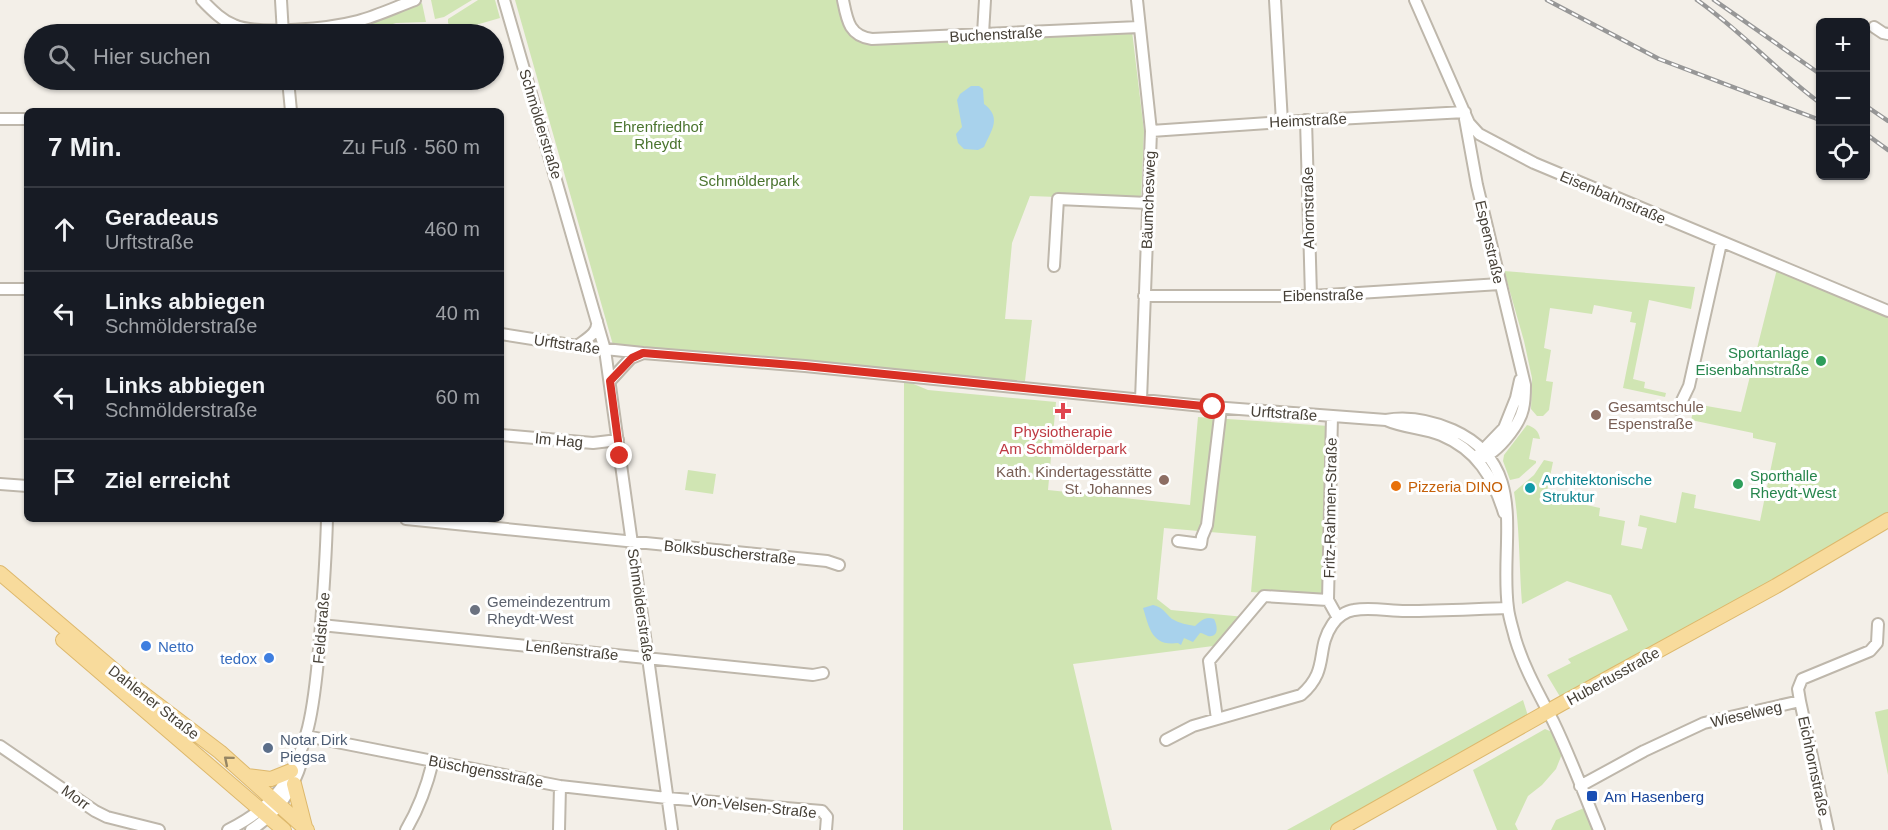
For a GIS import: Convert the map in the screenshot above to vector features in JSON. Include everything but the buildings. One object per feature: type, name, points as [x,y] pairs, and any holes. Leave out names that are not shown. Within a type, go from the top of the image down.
[{"type":"main road","name":"Hubertusstraße","points":[[1338,830],[1776,586],[1888,520]]},
{"type":"main road","name":"Dahlener Straße","points":[[0,573],[119,675],[247,776],[307,829]]},
{"type":"main road","name":"Dahlener Straße","points":[[0,585],[284,830]]},
{"type":"main road","points":[[247,776],[271,779],[293,778],[307,829]]},
{"type":"street","points":[[201,0],[231,24]]},
{"type":"street","points":[[281,0],[282,24]]},
{"type":"street","points":[[339,24],[360,21],[415,0]]},
{"type":"street","name":"Schmölderstraße","points":[[504,0],[605,350],[672,830]]},
{"type":"street","name":"Buchenstraße","points":[[843,0],[847,18],[854,32],[872,39],[1139,27]]},
{"type":"street","points":[[983,34],[985,0]]},
{"type":"street","name":"Bäumchesweg","points":[[1137,0],[1151,131],[1141,400]]},
{"type":"street","points":[[1275,0],[1282,122]]},
{"type":"street","name":"Eisenbahnstraße","points":[[1415,0],[1469,123],[1479,134],[1534,163],[1888,311]]},
{"type":"street","points":[[1874,27],[1888,34]]},
{"type":"street","points":[[289,90],[291,108]]},
{"type":"street","name":"Heimstraße","points":[[1151,131],[1465,112]]},
{"type":"street","name":"Espenstraße","points":[[1465,112],[1467,136],[1477,185],[1525,385],[1523,411],[1517,424],[1482,455]]},
{"type":"street","points":[[0,119],[24,119]]},
{"type":"street","name":"Ahornstraße","points":[[1306,120],[1311,296]]},
{"type":"street","points":[[1054,266],[1058,199],[1148,203]]},
{"type":"street","points":[[1678,409],[1689,386],[1721,243]]},
{"type":"street","name":"Eibenstraße","points":[[1144,296],[1311,296],[1500,284]]},
{"type":"street","points":[[0,289],[24,289]]},
{"type":"street","points":[[577,346],[594,333],[598,326],[597,317]]},
{"type":"street","name":"Urftstraße","points":[[504,334],[605,350],[805,366],[1221,408],[1386,420],[1400,426],[1441,435],[1482,455],[1494,482],[1507,525],[1508,608],[1523,659],[1547,712]]},
{"type":"street","points":[[610,381],[632,358],[643,353]]},
{"type":"street","points":[[1178,542],[1202,544],[1207,525],[1221,408]]},
{"type":"street","name":"Fritz-Rahmen-Straße","points":[[1332,416],[1328,600],[1338,618]]},
{"type":"street","name":"Im Hag","points":[[504,435],[592,443],[618,440]]},
{"type":"street","points":[[0,484],[24,486]]},
{"type":"street","name":"Feldstraße","points":[[276,801],[293,778],[305,748],[316,678],[327,522]]},
{"type":"street","name":"Bolksbuscherstraße","points":[[435,522],[827,561],[840,565]]},
{"type":"street","name":"Fritz-Rahmen-Straße","points":[[1217,719],[1209,661],[1264,596],[1328,600]]},
{"type":"street","points":[[1166,740],[1193,726],[1301,695],[1313,684],[1318,674],[1326,636],[1332,624],[1352,610],[1508,608]]},
{"type":"street","name":"Wieselweg","points":[[1580,786],[1644,751],[1704,723],[1800,701],[1798,689],[1802,679],[1839,666],[1870,651],[1877,643],[1878,624]]},
{"type":"street","name":"Lenßenstraße","points":[[321,625],[813,675],[823,673]]},
{"type":"street","name":"Eichhornstraße","points":[[1800,701],[1828,830]]},
{"type":"street","points":[[1547,712],[1599,830]]},
{"type":"street","name":"Büschgensstraße","points":[[306,736],[560,786],[667,798]]},
{"type":"street","name":"Morr","points":[[0,746],[95,811],[107,817],[159,830]]},
{"type":"street","points":[[406,830],[428,786],[433,761]]},
{"type":"street","points":[[559,830],[560,786]]},
{"type":"street","name":"Von-Velsen-Straße","points":[[667,798],[822,811],[827,817],[826,830]]},
{"type":"street","points":[[251,830],[276,801]]},
{"type":"street","points":[[228,830],[265,812]]},
{"type":"green space","points":[[431,0],[472,0],[444,17],[435,19]]},
{"type":"green space","points":[[478,0],[495,0],[500,18],[479,24],[449,24],[448,19]]},
{"type":"green space","name":"Schmölderpark","points":[[515,0],[840,0],[849,29],[864,42],[873,44],[1132,31],[1144,131],[1141,200],[1030,196],[1012,243],[1005,319],[1032,320],[1025,381],[613,345]]},
{"type":"green space","points":[[422,3],[426,22],[355,24],[382,19]]},
{"type":"green space","points":[[1777,269],[1888,318],[1888,517],[1562,700],[1547,675],[1571,663],[1568,659],[1628,630],[1611,595],[1567,581],[1522,604],[1514,492],[1534,475],[1544,460],[1553,462],[1546,496],[1600,508],[1599,516],[1625,521],[1621,545],[1642,549],[1647,528],[1638,526],[1640,515],[1676,523],[1682,492],[1696,495],[1694,508],[1760,521],[1776,443],[1753,438],[1753,433],[1691,420],[1695,404],[1741,412]]},
{"type":"green space","points":[[1504,271],[1695,287],[1691,309],[1649,300],[1633,379],[1645,382],[1644,388],[1666,393],[1665,397],[1623,388],[1636,323],[1630,322],[1632,312],[1594,305],[1592,314],[1550,308],[1544,348],[1551,350],[1546,381],[1553,382],[1549,410],[1543,416],[1537,416],[1531,409],[1532,378]]},
{"type":"green space","points":[[904,380],[928,390],[1056,402],[1048,490],[1190,505],[1198,417],[1329,426],[1325,597],[1251,592],[1256,536],[1164,528],[1157,599],[1171,610],[1245,617],[1221,645],[1073,664],[1112,830],[903,830]]},
{"type":"green space","points":[[1527,425],[1536,430],[1540,439],[1533,438],[1529,459],[1536,463],[1519,478],[1510,480],[1503,461],[1504,455]]},
{"type":"green space","points":[[688,470],[716,474],[713,494],[685,490]]},
{"type":"green space","points":[[1523,700],[1529,719],[1329,830],[1287,830]]},
{"type":"green space","points":[[1888,709],[1888,775],[1875,712]]},
{"type":"green space","points":[[1545,729],[1552,732],[1562,754],[1556,769],[1528,796],[1515,824],[1518,830],[1497,830],[1473,770]]},
{"type":"green space","points":[[1584,808],[1593,830],[1551,830],[1556,820]]},
{"type":"water","points":[[971,86],[979,86],[983,89],[984,104],[990,109],[994,120],[984,147],[978,150],[964,149],[958,143],[956,134],[962,127],[957,100],[960,94]]},
{"type":"water","points":[[1153,605],[1162,609],[1172,619],[1186,624],[1195,626],[1206,619],[1214,619],[1217,627],[1216,633],[1208,636],[1200,633],[1193,642],[1184,638],[1181,645],[1162,642],[1153,634],[1143,608]]},
{"type":"railway","points":[[1547,0],[1659,59],[1816,118]]},
{"type":"railway","points":[[1697,0],[1816,100]]},
{"type":"railway","points":[[1714,0],[1817,72]]},
{"type":"railway","points":[[1870,109],[1888,121]]},
{"type":"railway","points":[[1870,137],[1888,150]]},
{"type":"place","name":"Sportanlage Eisenbahnstraße","points":[[1821,361]]},
{"type":"place","name":"Physiotherapie Am Schmölderpark","points":[[1063,411]]},
{"type":"place","name":"Gesamtschule Espenstraße","points":[[1596,415]]},
{"type":"place","name":"Kath. Kindertagesstätte St. Johannes","points":[[1164,480]]},
{"type":"place","name":"Sporthalle Rheydt-West","points":[[1738,484]]},
{"type":"place","name":"Pizzeria DINO","points":[[1396,486]]},
{"type":"place","name":"Architektonische Struktur","points":[[1530,488]]},
{"type":"place","name":"Gemeindezentrum Rheydt-West","points":[[475,610]]},
{"type":"place","name":"Netto","points":[[146,646]]},
{"type":"place","name":"tedox","points":[[269,658]]},
{"type":"place","name":"Notar Dirk Piegsa","points":[[268,748]]},
{"type":"place","name":"Am Hasenberg","points":[[1592,796]]},
{"type":"route","points":[[620,456],[610,381],[632,358],[643,353],[805,366],[1213,407]]},
{"type":"park label","name":"Ehrenfriedhof Rheydt","points":[[658,134]]}]
